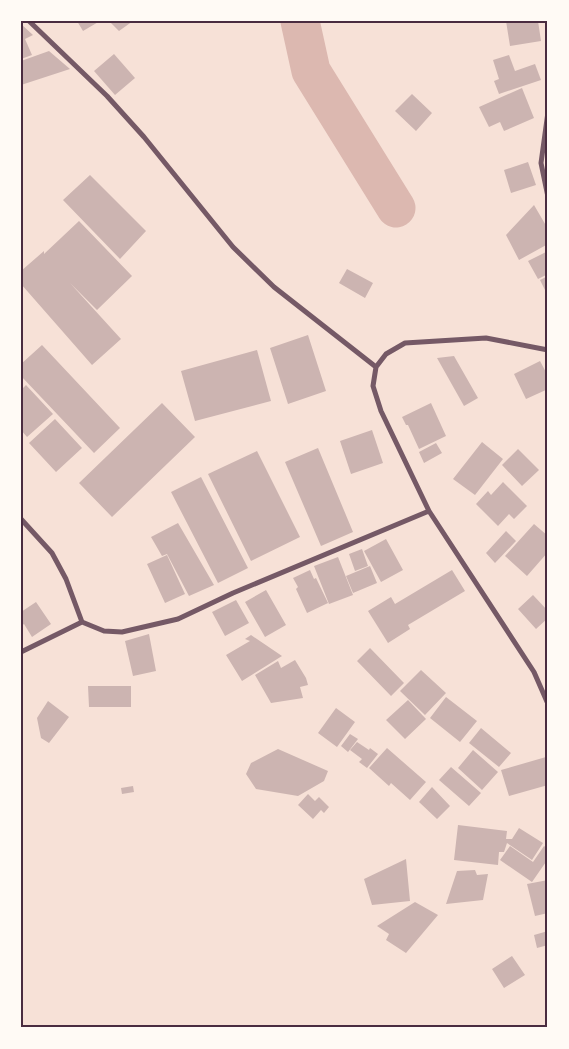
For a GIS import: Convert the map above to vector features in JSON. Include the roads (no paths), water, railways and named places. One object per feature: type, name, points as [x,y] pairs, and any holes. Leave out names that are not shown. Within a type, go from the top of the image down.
[{"type":"street","points":[[29,21],[107,96],[144,137],[233,247],[274,288],[376,367]]},
{"type":"street","points":[[548,112],[541,163],[548,197]]},
{"type":"street","points":[[548,350],[486,338],[405,344],[386,354],[376,367],[372,386],[381,411],[429,511],[534,672],[548,704]]},
{"type":"street","points":[[21,519],[52,553],[66,579],[82,622],[104,631],[122,632],[178,619],[233,593],[429,511]]},
{"type":"street","points":[[21,652],[82,622]]},
{"type":"waterway","points":[[300,21],[311,71],[396,208]]}]
